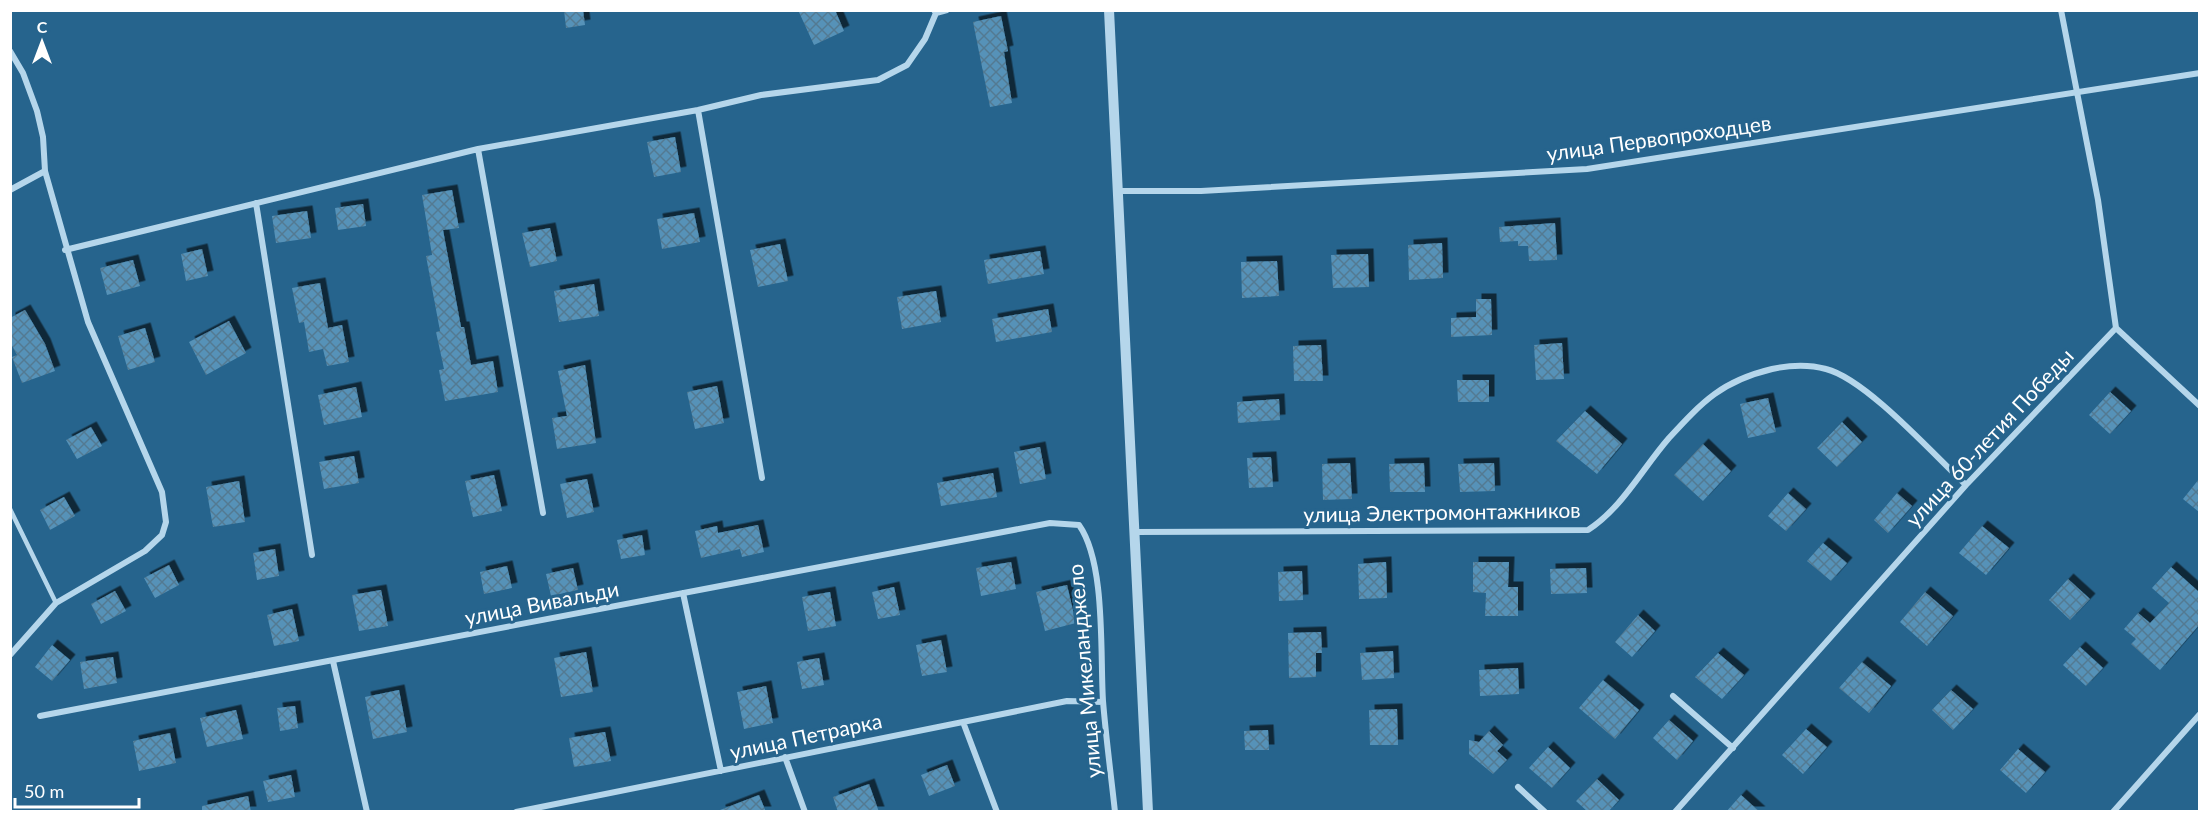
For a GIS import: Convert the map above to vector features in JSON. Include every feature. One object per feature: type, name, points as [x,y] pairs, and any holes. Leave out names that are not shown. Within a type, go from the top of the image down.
[{"type":"street","points":[[65,250],[478,149],[698,110],[762,96],[878,80],[907,65],[925,39],[935,12],[947,10]]},
{"type":"street","points":[[1109,10],[1148,812]]},
{"type":"street","points":[[2061,10],[2098,200],[2116,328],[2199,406]]},
{"type":"street","points":[[10,51],[23,73],[37,111],[43,137],[45,171],[65,250],[88,322],[162,492],[166,522],[162,535],[145,551],[56,603],[10,655]]},
{"type":"street","name":"улица Первопроходцев","points":[[1119,191],[1200,191],[1587,169],[2199,73]]},
{"type":"street","points":[[698,110],[762,478]]},
{"type":"street","points":[[478,149],[543,513]]},
{"type":"street","points":[[10,190],[45,171]]},
{"type":"street","points":[[256,203],[312,555]]},
{"type":"street","name":"улица 60-летия Победы","points":[[1675,812],[1965,485],[2116,328]]},
{"type":"street","name":"улица Электромонтажников","points":[[1133,532],[1588,530],[1606,518],[1669,439],[1709,396],[1743,376],[1803,365],[1828,369],[1854,382],[1965,485]]},
{"type":"street","name":"улица Вивальди","points":[[40,716],[1050,523]]},
{"type":"street","name":"улица Микеланджело","points":[[1050,523],[1079,525],[1088,537],[1098,591],[1103,702],[1115,812]]},
{"type":"street","points":[[683,593],[721,771]]},
{"type":"street","points":[[333,661],[367,812]]},
{"type":"street","points":[[1673,696],[1733,748]]},
{"type":"street","name":"улица Петрарка","points":[[516,812],[1067,701],[1103,702]]},
{"type":"street","points":[[2113,812],[2199,714]]},
{"type":"street","points":[[963,722],[997,812]]},
{"type":"street","points":[[785,757],[805,812]]},
{"type":"street","points":[[1518,787],[1545,812]]},
{"type":"lane","points":[[10,509],[56,603]]},
{"type":"building","points":[[564,10],[583,10],[585,25],[566,28]]},
{"type":"building","points":[[798,10],[835,10],[844,31],[814,45]]},
{"type":"building","points":[[1001,16],[1008,51],[1004,52],[1012,103],[990,107],[973,22]]},
{"type":"building","points":[[675,137],[681,172],[654,177],[647,142]]},
{"type":"building","points":[[452,190],[459,228],[443,230],[461,327],[464,327],[471,365],[493,361],[498,392],[445,401],[439,370],[444,369],[436,332],[440,331],[426,256],[432,255],[422,195]]},
{"type":"building","points":[[363,204],[366,226],[338,230],[335,208]]},
{"type":"building","points":[[307,211],[311,238],[276,243],[272,216]]},
{"type":"building","points":[[694,213],[700,242],[662,249],[657,219]]},
{"type":"building","points":[[1555,223],[1557,260],[1529,261],[1528,246],[1518,246],[1518,241],[1500,242],[1499,227]]},
{"type":"building","points":[[550,228],[557,261],[530,267],[522,233]]},
{"type":"building","points":[[1442,243],[1443,278],[1409,280],[1408,245]]},
{"type":"building","points":[[780,244],[788,281],[758,287],[750,250]]},
{"type":"building","points":[[202,249],[208,276],[186,281],[181,254]]},
{"type":"building","points":[[1040,251],[1044,274],[988,284],[984,260]]},
{"type":"building","points":[[1368,254],[1369,287],[1333,288],[1331,255]]},
{"type":"building","points":[[133,260],[140,286],[107,295],[100,268]]},
{"type":"building","points":[[1277,261],[1279,296],[1242,298],[1241,262]]},
{"type":"building","points":[[320,283],[328,328],[342,325],[349,362],[327,366],[323,349],[309,352],[304,322],[299,323],[292,288]]},
{"type":"building","points":[[594,284],[599,316],[559,322],[554,291]]},
{"type":"building","points":[[936,291],[941,322],[902,329],[897,297]]},
{"type":"building","points":[[1476,299],[1491,299],[1492,335],[1451,337],[1451,318],[1476,317]]},
{"type":"building","points":[[1048,309],[1052,332],[996,342],[992,319]]},
{"type":"building","points":[[25,310],[45,344],[55,371],[22,383],[12,357],[17,355],[10,342],[10,318]]},
{"type":"building","points":[[229,321],[246,353],[206,375],[189,342]]},
{"type":"building","points":[[145,328],[155,362],[128,370],[118,336]]},
{"type":"building","points":[[1562,343],[1564,379],[1536,380],[1534,345]]},
{"type":"building","points":[[1321,345],[1323,381],[1294,381],[1293,346]]},
{"type":"building","points":[[585,365],[596,443],[557,449],[552,418],[567,416],[558,371]]},
{"type":"building","points":[[1457,380],[1489,380],[1489,402],[1458,402]]},
{"type":"building","points":[[717,386],[724,423],[695,429],[687,392]]},
{"type":"building","points":[[356,387],[362,417],[324,425],[318,395]]},
{"type":"building","points":[[2110,392],[2131,411],[2110,434],[2089,415]]},
{"type":"building","points":[[1768,398],[1776,432],[1748,438],[1740,404]]},
{"type":"building","points":[[1279,399],[1280,420],[1238,423],[1237,402]]},
{"type":"building","points":[[1585,411],[1622,444],[1597,474],[1556,441]]},
{"type":"building","points":[[1842,422],[1862,442],[1837,467],[1817,448]]},
{"type":"building","points":[[91,427],[102,446],[77,459],[66,440]]},
{"type":"building","points":[[1703,444],[1731,471],[1703,501],[1674,475]]},
{"type":"building","points":[[1040,447],[1046,479],[1020,484],[1014,452]]},
{"type":"building","points":[[354,456],[359,483],[324,489],[319,462]]},
{"type":"building","points":[[1271,457],[1273,487],[1249,488],[1247,458]]},
{"type":"building","points":[[1350,463],[1352,499],[1323,500],[1322,464]]},
{"type":"building","points":[[1424,463],[1425,492],[1390,492],[1389,464]]},
{"type":"building","points":[[1494,463],[1495,491],[1460,492],[1458,464]]},
{"type":"building","points":[[993,473],[997,497],[941,506],[937,483]]},
{"type":"building","points":[[494,475],[502,511],[473,517],[465,481]]},
{"type":"building","points":[[587,479],[594,512],[567,518],[560,484]]},
{"type":"building","points":[[2199,479],[2199,512],[2183,499]]},
{"type":"building","points":[[239,481],[245,522],[213,527],[206,487]]},
{"type":"building","points":[[1788,493],[1806,509],[1786,531],[1768,516]]},
{"type":"building","points":[[1897,493],[1912,506],[1888,533],[1874,520]]},
{"type":"building","points":[[64,497],[75,516],[50,530],[40,510]]},
{"type":"building","points":[[758,525],[764,552],[742,557],[740,549],[701,558],[695,531],[717,526],[718,533]]},
{"type":"building","points":[[1982,526],[2009,548],[1986,575],[1959,553]]},
{"type":"building","points":[[642,535],[645,555],[621,559],[617,540]]},
{"type":"building","points":[[1823,543],[1847,563],[1831,581],[1807,561]]},
{"type":"building","points":[[275,549],[279,576],[257,580],[253,553]]},
{"type":"building","points":[[1011,562],[1016,589],[981,596],[976,568]]},
{"type":"building","points":[[1386,562],[1387,598],[1359,599],[1358,564]]},
{"type":"building","points":[[1473,562],[1509,562],[1508,587],[1518,587],[1518,616],[1485,616],[1486,593],[1473,592]]},
{"type":"building","points":[[169,565],[179,585],[155,598],[144,578]]},
{"type":"building","points":[[507,566],[512,588],[484,594],[480,572]]},
{"type":"building","points":[[2171,567],[2199,592],[2199,625],[2160,670],[2131,644],[2136,639],[2124,629],[2138,613],[2150,623],[2169,603],[2152,588]]},
{"type":"building","points":[[573,568],[578,590],[551,596],[546,574]]},
{"type":"building","points":[[1586,568],[1587,593],[1551,594],[1550,569]]},
{"type":"building","points":[[1302,571],[1303,600],[1279,601],[1278,572]]},
{"type":"building","points":[[2068,579],[2090,599],[2070,620],[2049,600]]},
{"type":"building","points":[[1067,585],[1076,623],[1045,631],[1036,592]]},
{"type":"building","points":[[894,587],[900,615],[878,619],[872,592]]},
{"type":"building","points":[[381,590],[388,626],[359,631],[352,595]]},
{"type":"building","points":[[115,591],[126,611],[101,624],[91,604]]},
{"type":"building","points":[[830,592],[836,626],[808,631],[802,597]]},
{"type":"building","points":[[1925,592],[1953,616],[1927,646],[1900,622]]},
{"type":"building","points":[[292,609],[299,641],[274,646],[267,615]]},
{"type":"building","points":[[1638,615],[1655,631],[1632,657],[1615,642]]},
{"type":"building","points":[[1321,632],[1322,653],[1316,653],[1316,677],[1289,678],[1288,633]]},
{"type":"building","points":[[941,640],[947,672],[922,676],[916,645]]},
{"type":"building","points":[[52,645],[70,660],[52,681],[35,667]]},
{"type":"building","points":[[2080,647],[2103,668],[2086,686],[2063,665]]},
{"type":"building","points":[[1393,651],[1394,678],[1362,680],[1360,653]]},
{"type":"building","points":[[586,652],[593,692],[561,697],[554,658]]},
{"type":"building","points":[[1718,653],[1744,675],[1722,699],[1695,677]]},
{"type":"building","points":[[113,657],[117,683],[84,689],[80,662]]},
{"type":"building","points":[[819,658],[824,685],[802,689],[797,662]]},
{"type":"building","points":[[1862,662],[1891,686],[1869,713],[1839,688]]},
{"type":"building","points":[[1518,668],[1519,694],[1480,696],[1479,670]]},
{"type":"building","points":[[1603,680],[1639,710],[1615,739],[1579,708]]},
{"type":"building","points":[[766,686],[773,723],[744,729],[737,692]]},
{"type":"building","points":[[399,690],[407,732],[373,739],[365,697]]},
{"type":"building","points":[[1951,690],[1973,709],[1953,730],[1932,710]]},
{"type":"building","points":[[295,706],[298,728],[280,731],[277,708]]},
{"type":"building","points":[[1397,709],[1398,745],[1370,745],[1369,710]]},
{"type":"building","points":[[236,710],[243,739],[207,747],[200,718]]},
{"type":"building","points":[[1669,720],[1693,741],[1677,760],[1653,738]]},
{"type":"building","points":[[1806,729],[1827,747],[1803,774],[1782,755]]},
{"type":"building","points":[[1268,730],[1269,750],[1245,750],[1244,731]]},
{"type":"building","points":[[1489,731],[1503,745],[1497,751],[1507,760],[1493,774],[1469,754],[1469,740],[1479,742]]},
{"type":"building","points":[[605,732],[611,761],[574,767],[569,738]]},
{"type":"building","points":[[170,733],[176,763],[139,771],[133,741]]},
{"type":"building","points":[[1548,747],[1570,768],[1552,788],[1529,768]]},
{"type":"building","points":[[2018,749],[2045,772],[2026,793],[2000,770]]},
{"type":"building","points":[[947,765],[955,786],[929,796],[921,775]]},
{"type":"building","points":[[291,775],[295,797],[268,802],[263,781]]},
{"type":"building","points":[[1597,779],[1619,800],[1608,812],[1588,812],[1576,801]]},
{"type":"building","points":[[869,784],[879,812],[838,812],[833,797]]},
{"type":"building","points":[[759,795],[766,812],[720,812],[720,810]]},
{"type":"building","points":[[1741,795],[1760,812],[1726,812]]},
{"type":"building","points":[[248,796],[251,812],[202,812],[202,806]]}]
